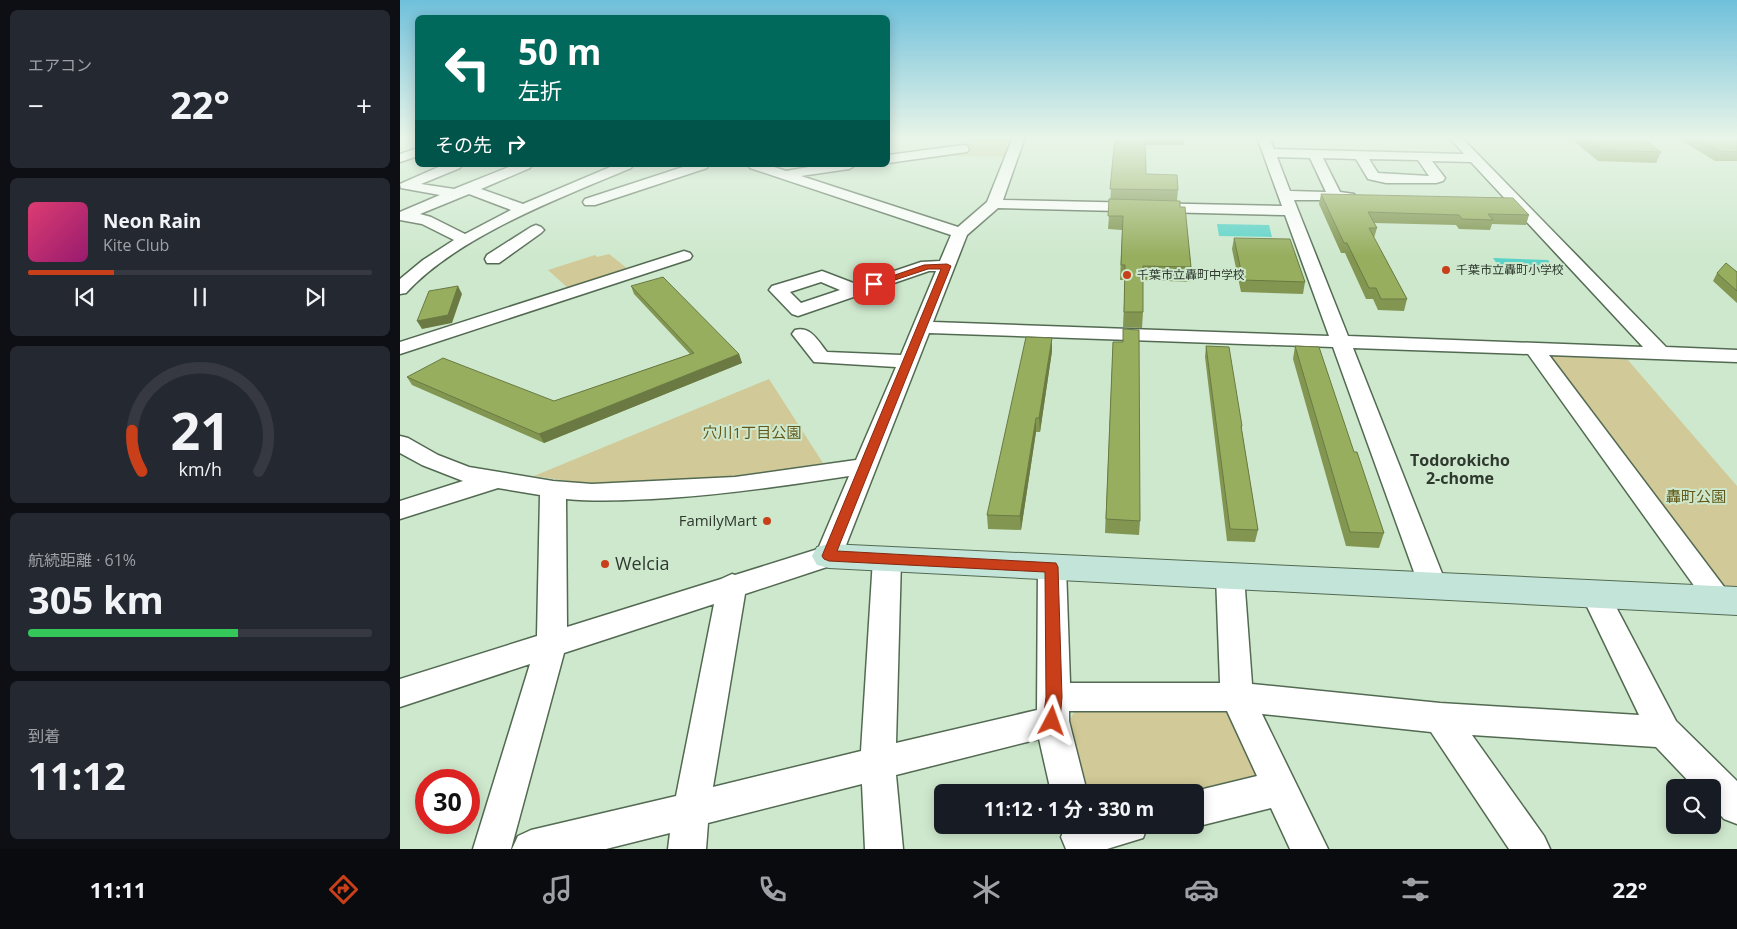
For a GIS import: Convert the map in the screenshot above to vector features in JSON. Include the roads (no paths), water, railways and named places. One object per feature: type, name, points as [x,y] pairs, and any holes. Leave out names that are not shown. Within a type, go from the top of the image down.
[{"type":"street","points":[[425,177],[406,184],[462,191],[522,209]]},
{"type":"street","points":[[401,216],[494,177]]},
{"type":"street","points":[[400,289],[428,264],[465,240],[522,209],[599,177]]},
{"type":"street","points":[[590,202],[667,177]]},
{"type":"street","points":[[794,177],[960,233]]},
{"type":"street","points":[[829,556],[960,233],[994,204],[1004,177]]},
{"type":"street","points":[[1278,177],[1432,586]]},
{"type":"street","points":[[1326,177],[1335,196]]},
{"type":"street","points":[[1376,177],[1386,179],[1431,180],[1438,178],[1437,177]]},
{"type":"street","points":[[1491,177],[1661,354]]},
{"type":"street","points":[[994,204],[1288,203],[1335,196],[1365,197]]},
{"type":"street","points":[[1495,201],[1515,202]]},
{"type":"street","points":[[401,216],[426,220],[465,240]]},
{"type":"street","points":[[493,259],[536,230]]},
{"type":"street","points":[[400,348],[684,256]]},
{"type":"street","points":[[856,290],[927,266],[947,266]]},
{"type":"street","points":[[922,327],[1737,356]]},
{"type":"street","points":[[802,334],[821,358],[908,361]]},
{"type":"street","points":[[1534,349],[1728,601]]},
{"type":"street","points":[[400,443],[430,460],[465,474],[553,489],[592,492],[632,492],[735,486],[866,466]]},
{"type":"street","points":[[400,510],[496,479]]},
{"type":"street","points":[[492,849],[552,643],[553,489]]},
{"type":"street","points":[[400,693],[732,585],[829,556],[1728,601]]},
{"type":"street","points":[[884,849],[878,763],[887,559]]},
{"type":"street","points":[[1052,567],[1053,709],[1067,784]]},
{"type":"street","points":[[1230,576],[1237,697],[1309,849]]},
{"type":"street","points":[[687,849],[691,809],[732,585]]},
{"type":"street","points":[[1595,594],[1664,732],[1737,806]]},
{"type":"street","points":[[531,849],[878,763],[1053,709],[1237,697],[1440,718],[1664,732]]},
{"type":"street","points":[[1440,718],[1531,849]]},
{"type":"street","points":[[1204,807],[1280,788]]},
{"type":"street","points":[[1080,837],[1092,834]]},
{"type":"water","points":[[1217,224],[1269,225],[1272,237],[1219,236]]},
{"type":"water","points":[[1493,258],[1548,260],[1559,273],[1502,271]]},
{"type":"place","name":"千葉市立轟町小学校","points":[[1446,270]]},
{"type":"place","name":"千葉市立轟町中学校","points":[[1127,275]]},
{"type":"place","name":"FamilyMart","points":[[767,521]]},
{"type":"place","name":"Welcia","points":[[605,564]]},
{"type":"district","name":"Todorokicho 2-chome","points":[[1460,469]]},
{"type":"park label","name":"穴川1丁目公園","points":[[752,433]]},
{"type":"park label","name":"轟町公園","points":[[1696,497]]}]
